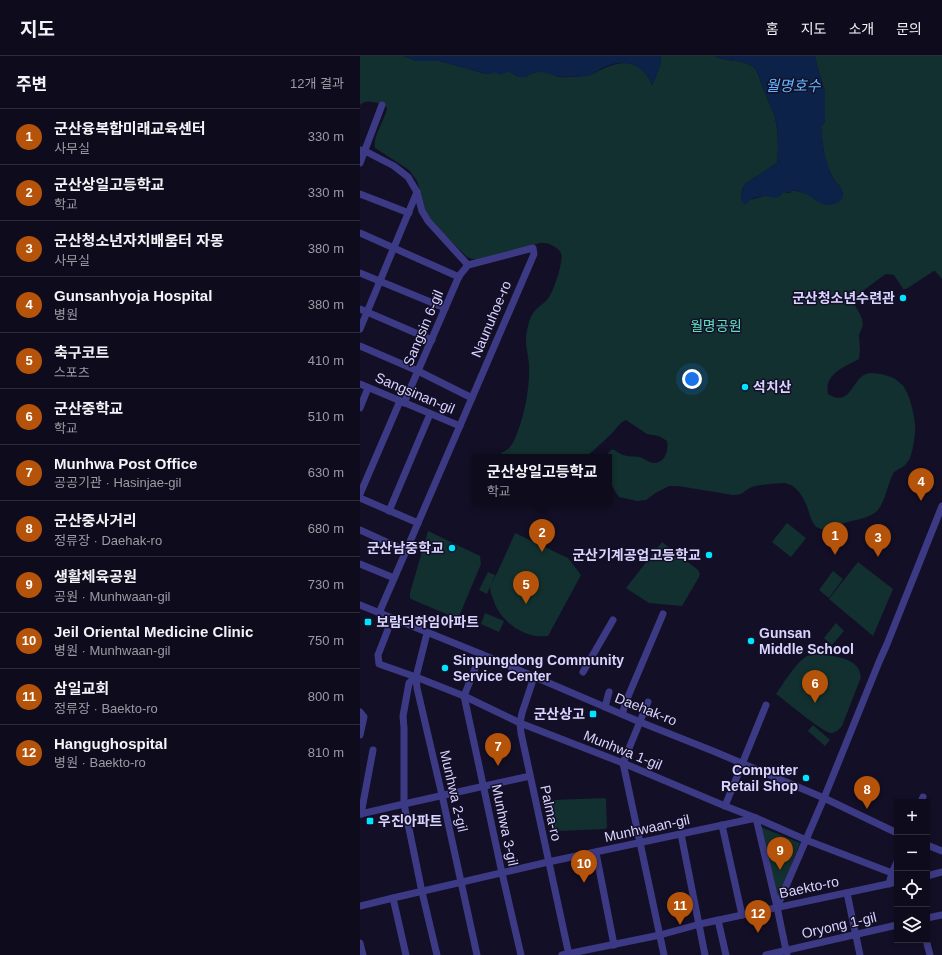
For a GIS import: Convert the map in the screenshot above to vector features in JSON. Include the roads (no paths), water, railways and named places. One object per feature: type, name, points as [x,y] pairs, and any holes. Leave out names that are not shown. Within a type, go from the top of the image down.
[{"type":"street","points":[[360,163],[363,150],[382,105]]},
{"type":"street","points":[[363,150],[394,166],[408,177],[417,192],[422,211],[428,221],[468,265]]},
{"type":"street","points":[[360,328],[364,311],[381,281],[417,192]]},
{"type":"street","points":[[360,194],[409,213]]},
{"type":"street","points":[[360,233],[459,277]]},
{"type":"street","name":"Naunuhoe-ro","points":[[379,613],[534,254],[534,248],[468,265]]},
{"type":"street","name":"Sangsin 6-gil","points":[[360,494],[402,402],[418,372],[459,277],[468,265]]},
{"type":"street","points":[[360,273],[445,308]]},
{"type":"street","points":[[364,311],[432,340]]},
{"type":"street","points":[[360,346],[472,398]]},
{"type":"street","name":"Sangsinan-gil","points":[[360,384],[460,426]]},
{"type":"street","points":[[360,408],[368,388]]},
{"type":"street","points":[[389,510],[430,414]]},
{"type":"street","points":[[360,498],[418,523]]},
{"type":"street","points":[[777,907],[824,798],[942,506]]},
{"type":"street","points":[[360,530],[406,551]]},
{"type":"street","points":[[360,564],[394,578]]},
{"type":"street","name":"Daehak-ro","points":[[360,605],[482,654],[640,722],[742,763],[824,798],[894,832]]},
{"type":"street","points":[[622,714],[663,614]]},
{"type":"street","name":"Munhwa 1-gil","points":[[392,619],[378,655],[379,664],[464,696],[520,723],[623,763],[806,840],[892,873]]},
{"type":"street","points":[[584,672],[613,620]]},
{"type":"street","name":"Munhwa 2-gil","points":[[427,633],[416,677],[417,688],[477,955]]},
{"type":"street","points":[[464,696],[482,654]]},
{"type":"street","name":"Palma-ro","points":[[534,676],[522,713],[520,723],[521,733],[567,954]]},
{"type":"street","points":[[416,677],[409,683],[403,716],[404,804],[422,892],[437,955]]},
{"type":"street","points":[[605,707],[610,692]]},
{"type":"street","name":"Munhwa 3-gil","points":[[464,696],[521,955]]},
{"type":"street","points":[[648,702],[623,763],[664,955]]},
{"type":"street","points":[[725,806],[766,705]]},
{"type":"street","points":[[360,712],[364,717],[360,735]]},
{"type":"street","points":[[373,750],[361,814],[530,776]]},
{"type":"street","points":[[756,818],[786,953]]},
{"type":"street","name":"Munhwaan-gil","points":[[360,906],[502,874],[548,862],[756,818]]},
{"type":"street","points":[[722,825],[742,915]]},
{"type":"street","points":[[681,834],[705,955]]},
{"type":"street","points":[[930,847],[942,851]]},
{"type":"street","points":[[596,853],[614,944]]},
{"type":"street","points":[[889,884],[894,869]]},
{"type":"street","points":[[930,875],[942,872]]},
{"type":"street","name":"Baekto-ro","points":[[567,954],[660,935],[700,924],[894,883]]},
{"type":"street","points":[[846,893],[860,955]]},
{"type":"street","points":[[393,898],[406,955]]},
{"type":"street","points":[[930,917],[942,915]]},
{"type":"street","points":[[718,920],[726,955]]},
{"type":"street","name":"Oryong 1-gil","points":[[766,955],[786,953],[856,934],[894,926]]},
{"type":"street","points":[[360,943],[363,955]]},
{"type":"street","points":[[927,943],[930,955]]},
{"type":"water","points":[[404,56],[661,56],[660,66],[652,85],[642,70],[634,65],[625,63],[608,66],[588,76],[561,77],[547,73],[535,72],[522,77],[510,72],[501,75],[494,72],[486,74],[440,61],[417,61]]},
{"type":"water","name":"월명호수","points":[[714,56],[815,56],[825,92],[825,120],[821,126],[823,145],[831,175],[843,192],[843,197],[840,201],[834,204],[825,205],[804,193],[794,191],[783,192],[777,198],[764,196],[754,198],[745,205],[743,203],[741,198],[743,186],[777,163],[778,138],[775,119],[758,73],[754,68],[743,62]]},
{"type":"place","name":"군산청소년수련관","points":[[903,298]]},
{"type":"place","name":"석치산","points":[[745,387]]},
{"type":"place","name":"Gunsanhyoja Hospital","points":[[921,501]]},
{"type":"place","name":"군산남중학교","points":[[452,548]]},
{"type":"place","name":"군산상일고등학교","points":[[542,552]]},
{"type":"place","name":"군산기계공업고등학교","points":[[709,555]]},
{"type":"place","name":"군산융복합미래교육센터","points":[[835,555]]},
{"type":"place","name":"군산청소년자치배움터 자몽","points":[[878,557]]},
{"type":"place","name":"축구코트","points":[[526,604]]},
{"type":"place","name":"보람더하임아파트","points":[[368,622]]},
{"type":"place","name":"Gunsan Middle School","points":[[751,641]]},
{"type":"place","name":"Sinpungdong Community Service Center","points":[[445,668]]},
{"type":"place","name":"군산중학교","points":[[815,703]]},
{"type":"place","name":"군산상고","points":[[593,714]]},
{"type":"place","name":"Munhwa Post Office","points":[[498,766]]},
{"type":"place","name":"Computer Retail Shop","points":[[806,778]]},
{"type":"place","name":"군산중사거리","points":[[867,809]]},
{"type":"place","name":"우진아파트","points":[[370,821]]},
{"type":"place","name":"생활체육공원","points":[[780,870]]},
{"type":"place","name":"Jeil Oriental Medicine Clinic","points":[[584,883]]},
{"type":"place","name":"삼일교회","points":[[680,925]]},
{"type":"place","name":"Hangughospital","points":[[758,933]]},
{"type":"park label","name":"월명공원","points":[[716,326]]}]
